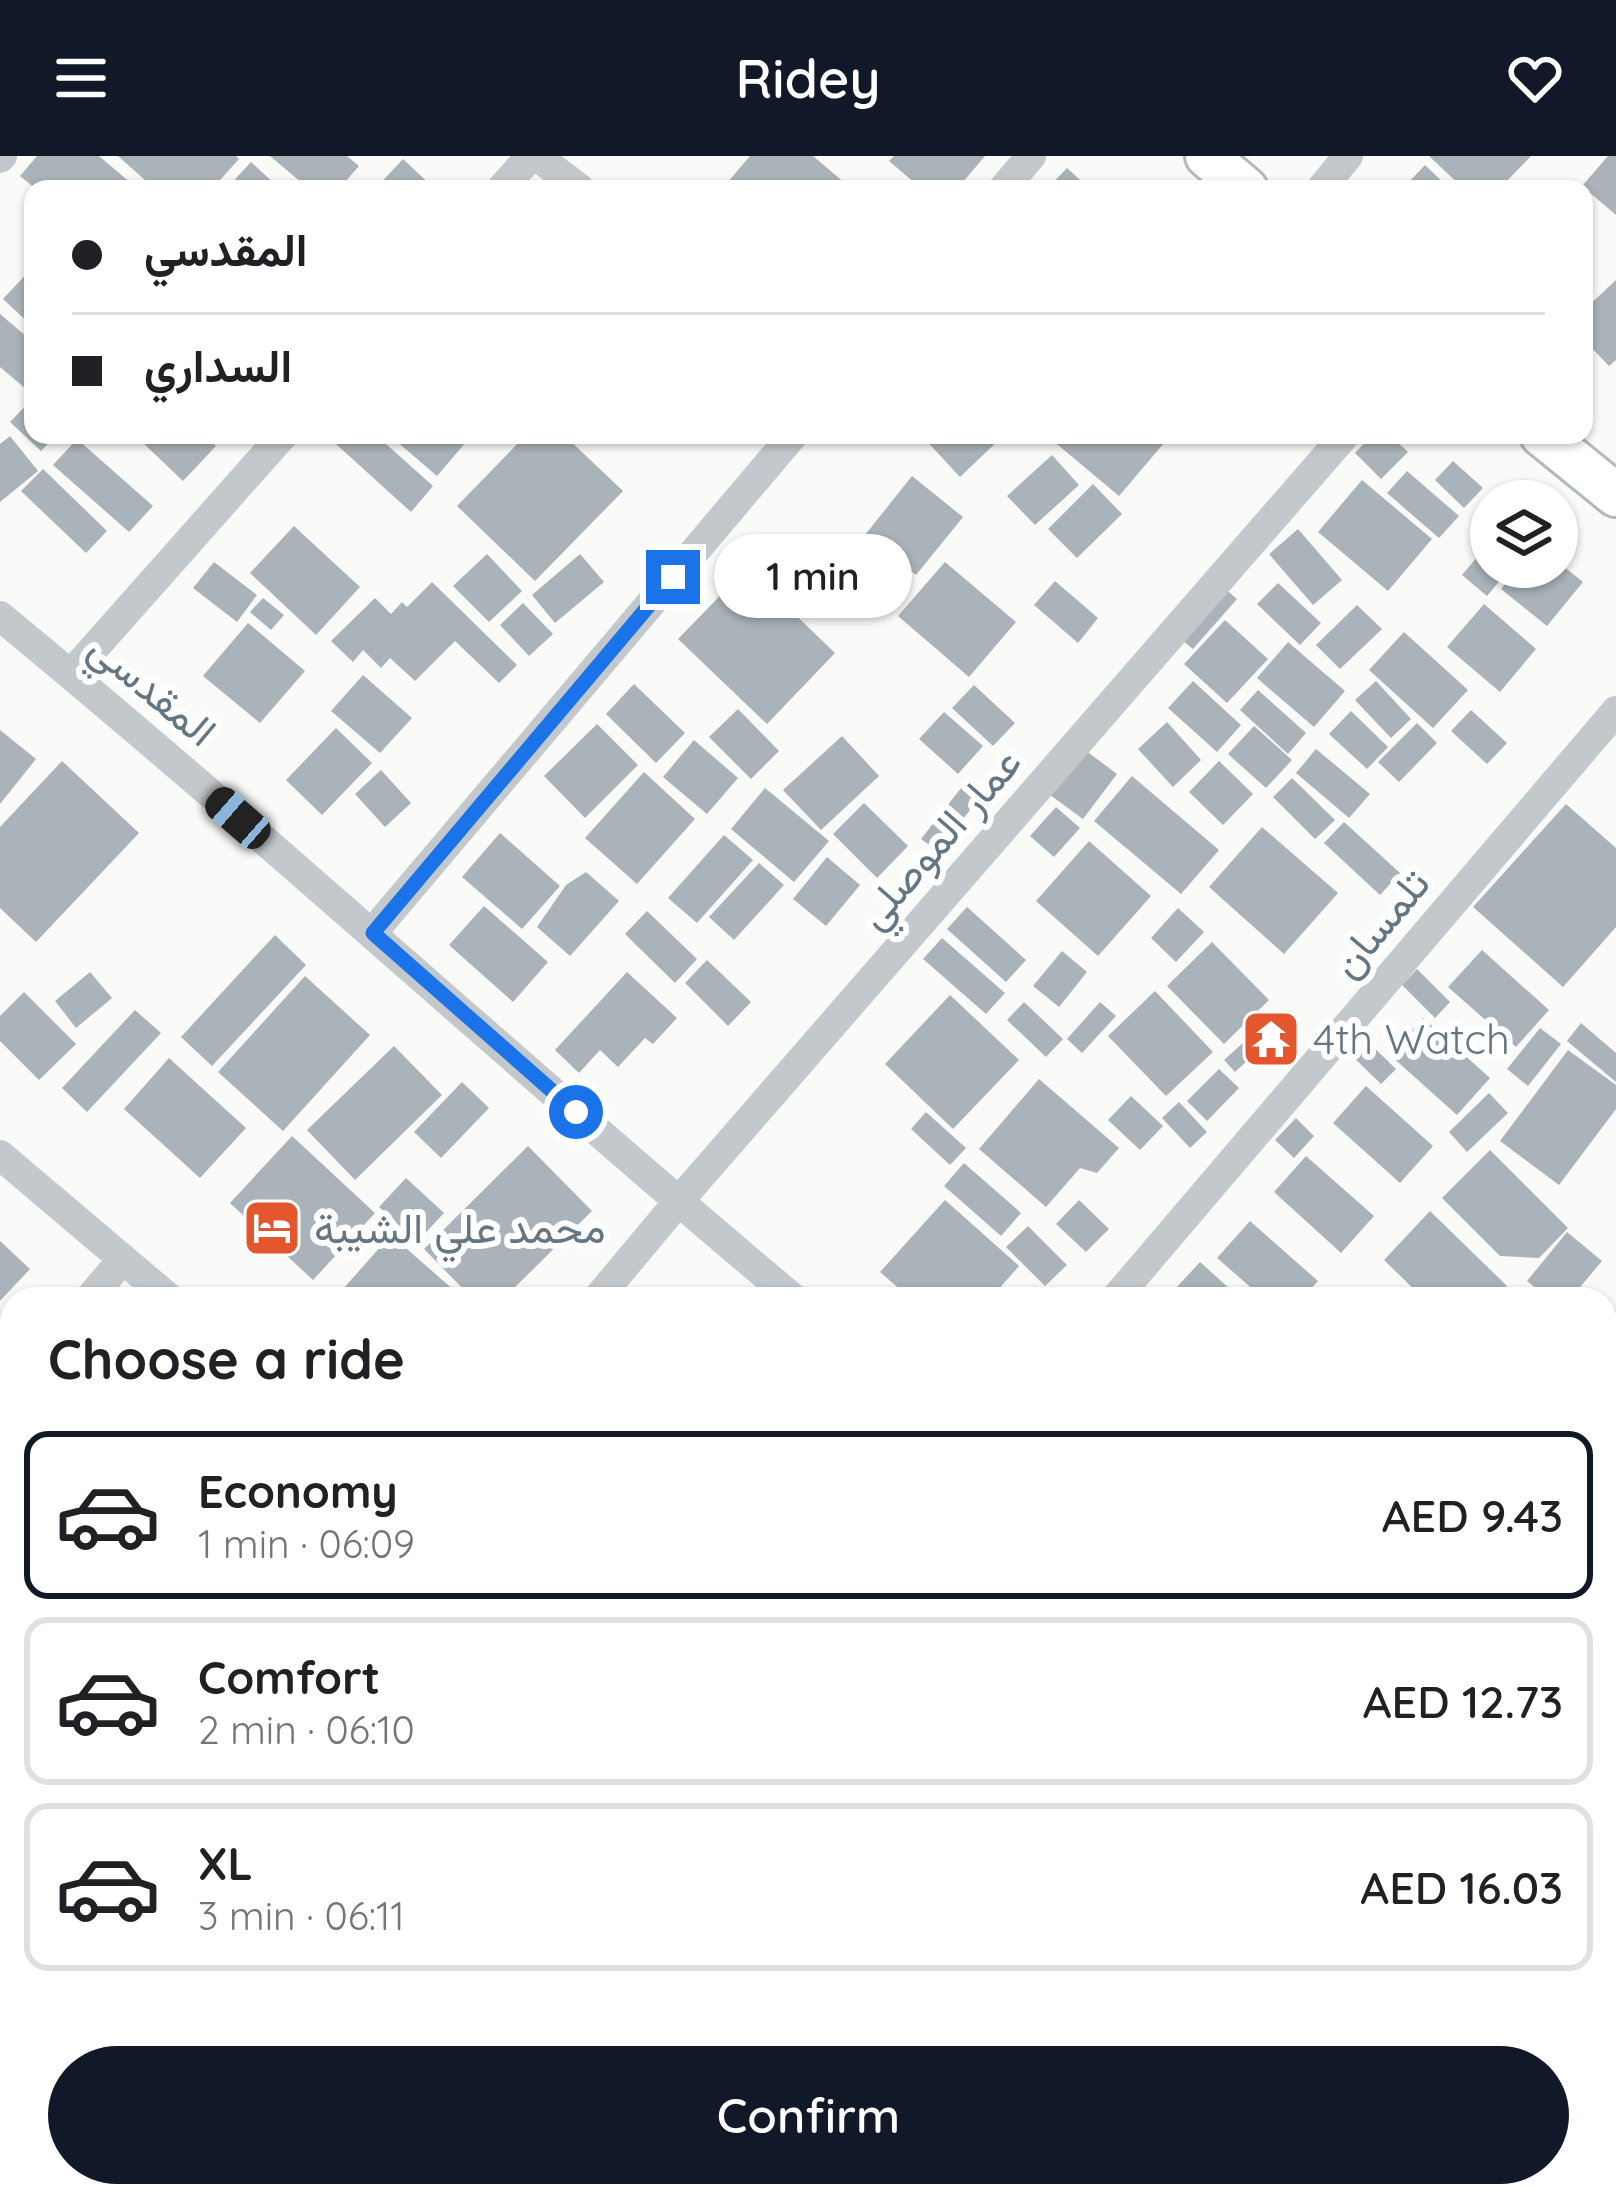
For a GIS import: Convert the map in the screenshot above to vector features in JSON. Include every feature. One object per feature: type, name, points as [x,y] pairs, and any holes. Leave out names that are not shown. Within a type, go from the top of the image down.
[{"type":"street","points":[[510,180],[534,156],[567,180]]},
{"type":"street","points":[[1011,180],[1031,156]]},
{"type":"street","points":[[1207,156],[1235,180]]},
{"type":"street","points":[[1328,180],[1348,156]]},
{"type":"street","points":[[70,674],[275,444]]},
{"type":"street","points":[[373,933],[785,444]]},
{"type":"street","name":"عمار الموصلي","points":[[607,1287],[1338,444]]},
{"type":"street","points":[[1553,444],[1616,495]]},
{"type":"street","name":"المقدسي","points":[[0,616],[780,1287]]},
{"type":"street","name":"تلمسان","points":[[1125,1287],[1616,711]]},
{"type":"street","points":[[0,1155],[156,1287]]},
{"type":"street","points":[[99,1287],[123,1259]]},
{"type":"building","points":[[37,156],[99,156],[127,180],[25,180],[20,176]]},
{"type":"building","points":[[118,156],[239,159],[220,180],[145,180]]},
{"type":"building","points":[[270,156],[347,156],[359,166],[347,180],[298,180]]},
{"type":"building","points":[[750,156],[813,156],[841,180],[730,180]]},
{"type":"building","points":[[894,156],[985,156],[965,180],[911,180],[889,161]]},
{"type":"building","points":[[1429,156],[1531,156],[1508,180],[1454,180]]},
{"type":"building","points":[[1608,156],[1616,156],[1616,215],[1593,195],[1593,180],[1587,180]]},
{"type":"building","points":[[403,159],[425,180],[383,180]]},
{"type":"building","points":[[251,162],[270,180],[234,180]]},
{"type":"building","points":[[1425,165],[1441,180],[1411,180]]},
{"type":"building","points":[[1067,168],[1080,180],[1056,180]]},
{"type":"building","points":[[24,277],[24,319],[3,299]]},
{"type":"building","points":[[1616,280],[1616,360],[1609,366],[1593,349],[1593,302]]},
{"type":"building","points":[[0,314],[24,334],[24,387],[0,367]]},
{"type":"building","points":[[24,407],[24,435],[10,422]]},
{"type":"building","points":[[10,436],[38,471],[0,502],[0,444]]},
{"type":"building","points":[[72,444],[83,444],[153,506],[129,532],[53,465]]},
{"type":"building","points":[[144,444],[214,444],[183,481]]},
{"type":"building","points":[[336,444],[386,444],[433,486],[411,512]]},
{"type":"building","points":[[400,444],[464,444],[437,476]]},
{"type":"building","points":[[517,444],[573,444],[623,491],[535,581],[457,506]]},
{"type":"building","points":[[929,444],[995,444],[960,477]]},
{"type":"building","points":[[1057,444],[1163,444],[1119,496]]},
{"type":"building","points":[[1364,444],[1400,444],[1408,452],[1381,479],[1355,453]]},
{"type":"building","points":[[1052,455],[1079,485],[1035,525],[1007,496]]},
{"type":"building","points":[[1453,461],[1474,480],[1470,480],[1470,502],[1464,508],[1435,480]]},
{"type":"building","points":[[43,469],[107,531],[86,553],[21,491]]},
{"type":"building","points":[[1407,471],[1459,516],[1439,538],[1387,493]]},
{"type":"building","points":[[912,476],[963,517],[916,575],[865,535]]},
{"type":"building","points":[[1362,480],[1432,539],[1388,591],[1318,532]]},
{"type":"building","points":[[1093,484],[1122,514],[1077,558],[1048,529]]},
{"type":"building","points":[[294,526],[360,587],[316,635],[250,573]]},
{"type":"building","points":[[1298,529],[1342,580],[1313,605],[1269,554]]},
{"type":"building","points":[[487,554],[522,591],[489,622],[453,586]]},
{"type":"building","points":[[580,554],[604,582],[555,623],[532,595]]},
{"type":"building","points":[[214,562],[257,595],[237,622],[193,588]]},
{"type":"building","points":[[945,562],[1016,622],[969,677],[898,616]]},
{"type":"building","points":[[747,568],[835,653],[767,724],[678,639]]},
{"type":"building","points":[[1578,578],[1583,582],[1547,626],[1501,589],[1578,588]]},
{"type":"building","points":[[1055,581],[1098,618],[1078,643],[1034,605]]},
{"type":"building","points":[[432,582],[517,665],[499,683],[455,641],[415,681],[390,658],[381,668],[363,650],[353,662],[331,641],[375,598],[391,614],[402,602],[407,607]]},
{"type":"building","points":[[1278,583],[1321,623],[1300,645],[1257,604]]},
{"type":"building","points":[[1223,587],[1237,599],[1193,649],[1179,638]]},
{"type":"building","points":[[263,598],[284,615],[271,630],[250,612]]},
{"type":"building","points":[[523,603],[553,634],[529,656],[500,625]]},
{"type":"building","points":[[1484,604],[1536,649],[1500,692],[1447,647]]},
{"type":"building","points":[[1357,605],[1382,629],[1340,669],[1316,645]]},
{"type":"building","points":[[1225,620],[1268,659],[1227,703],[1184,664]]},
{"type":"building","points":[[248,623],[305,671],[260,723],[203,676]]},
{"type":"building","points":[[1404,632],[1468,690],[1433,728],[1369,670]]},
{"type":"building","points":[[1288,642],[1345,691],[1314,727],[1257,678]]},
{"type":"building","points":[[363,675],[412,718],[380,753],[331,711]]},
{"type":"building","points":[[1193,681],[1241,725],[1217,752],[1168,708]]},
{"type":"building","points":[[1376,681],[1411,719],[1391,738],[1355,700]]},
{"type":"building","points":[[634,684],[685,733],[656,763],[606,714]]},
{"type":"building","points":[[974,685],[1015,723],[993,746],[952,708]]},
{"type":"building","points":[[1258,690],[1306,733],[1288,754],[1240,710]]},
{"type":"building","points":[[738,709],[779,751],[751,779],[709,737]]},
{"type":"building","points":[[1471,710],[1507,743],[1487,764],[1451,731]]},
{"type":"building","points":[[1351,711],[1388,747],[1367,769],[1329,734]]},
{"type":"building","points":[[944,712],[983,746],[958,774],[919,739]]},
{"type":"building","points":[[1167,722],[1201,760],[1173,787],[1138,749]]},
{"type":"building","points":[[1417,723],[1437,743],[1399,782],[1378,762]]},
{"type":"building","points":[[597,724],[638,765],[585,818],[544,776]]},
{"type":"building","points":[[1254,726],[1292,760],[1266,788],[1228,754]]},
{"type":"building","points":[[336,728],[372,763],[322,815],[286,780]]},
{"type":"building","points":[[0,730],[36,759],[0,804]]},
{"type":"building","points":[[842,736],[879,776],[821,830],[783,790]]},
{"type":"building","points":[[694,740],[738,778],[707,814],[663,777]]},
{"type":"building","points":[[1316,749],[1370,794],[1349,818],[1296,773]]},
{"type":"building","points":[[1085,750],[1117,774],[1083,819],[1050,795]]},
{"type":"building","points":[[62,761],[139,833],[36,942],[0,908],[0,827]]},
{"type":"building","points":[[1219,761],[1253,794],[1223,825],[1189,792]]},
{"type":"building","points":[[381,770],[411,803],[385,827],[355,794]]},
{"type":"building","points":[[644,772],[695,819],[637,884],[585,838]]},
{"type":"building","points":[[1132,776],[1219,850],[1181,894],[1094,821]]},
{"type":"building","points":[[1292,778],[1335,820],[1315,839],[1273,797]]},
{"type":"building","points":[[965,783],[981,796],[938,851],[921,839]]},
{"type":"building","points":[[765,788],[829,841],[794,882],[731,829]]},
{"type":"building","points":[[864,803],[908,846],[877,878],[833,834]]},
{"type":"building","points":[[1566,804],[1616,848],[1616,927],[1563,987],[1473,907]]},
{"type":"building","points":[[1056,807],[1080,828],[1054,857],[1030,836]]},
{"type":"building","points":[[1344,822],[1400,873],[1380,895],[1324,843]]},
{"type":"building","points":[[1262,827],[1338,893],[1284,954],[1209,887]]},
{"type":"building","points":[[500,833],[560,886],[522,929],[462,877]]},
{"type":"building","points":[[724,835],[753,860],[697,923],[668,898]]},
{"type":"building","points":[[1089,841],[1151,896],[1098,956],[1036,901]]},
{"type":"building","points":[[827,857],[860,885],[826,926],[793,899]]},
{"type":"building","points":[[759,863],[784,885],[734,940],[709,917]]},
{"type":"building","points":[[586,872],[619,901],[570,956],[537,927],[566,885]]},
{"type":"building","points":[[484,906],[548,962],[513,1002],[449,945]]},
{"type":"building","points":[[967,907],[1026,960],[1006,982],[947,929]]},
{"type":"building","points":[[1178,908],[1204,932],[1176,962],[1151,938]]},
{"type":"building","points":[[647,911],[697,959],[675,983],[625,934]]},
{"type":"building","points":[[275,935],[306,965],[212,1066],[181,1037]]},
{"type":"building","points":[[942,938],[1005,993],[986,1014],[923,959]]},
{"type":"building","points":[[1212,942],[1269,1000],[1224,1044],[1167,986]]},
{"type":"building","points":[[1482,950],[1549,1010],[1516,1047],[1448,987]]},
{"type":"building","points":[[1062,951],[1087,972],[1059,1007],[1033,986]]},
{"type":"building","points":[[707,960],[751,1002],[728,1026],[685,983]]},
{"type":"building","points":[[1417,969],[1450,1002],[1435,1018],[1402,985]]},
{"type":"building","points":[[90,972],[112,998],[76,1028],[55,1001]]},
{"type":"building","points":[[627,972],[677,1018],[653,1044],[645,1038],[618,1067],[600,1050],[579,1073],[555,1050]]},
{"type":"building","points":[[305,976],[370,1035],[283,1131],[218,1072]]},
{"type":"building","points":[[1155,991],[1213,1052],[1166,1096],[1108,1036]]},
{"type":"building","points":[[24,992],[76,1044],[39,1080],[0,1041],[0,1016]]},
{"type":"building","points":[[950,995],[1019,1060],[953,1129],[885,1064]]},
{"type":"building","points":[[1024,1002],[1063,1039],[1046,1057],[1007,1020]]},
{"type":"building","points":[[1100,1002],[1116,1016],[1082,1053],[1067,1039]]},
{"type":"building","points":[[135,1010],[161,1033],[87,1112],[62,1088]]},
{"type":"building","points":[[1423,1018],[1490,1078],[1457,1115],[1390,1055]]},
{"type":"building","points":[[1581,1023],[1616,1053],[1616,1082],[1567,1041]]},
{"type":"building","points":[[1540,1028],[1561,1044],[1528,1086],[1507,1069]]},
{"type":"building","points":[[1363,1037],[1396,1069],[1381,1084],[1348,1052]]},
{"type":"building","points":[[1246,1040],[1257,1052],[1235,1072],[1224,1060]]},
{"type":"building","points":[[394,1046],[442,1095],[355,1180],[307,1130]]},
{"type":"building","points":[[1568,1050],[1616,1085],[1616,1109],[1559,1185],[1500,1141]]},
{"type":"building","points":[[169,1058],[246,1128],[200,1178],[124,1109]]},
{"type":"building","points":[[1219,1069],[1239,1088],[1207,1121],[1187,1101]]},
{"type":"building","points":[[1039,1079],[1119,1148],[1097,1173],[1080,1168],[1046,1207],[979,1149]]},
{"type":"building","points":[[462,1082],[489,1108],[441,1158],[414,1132]]},
{"type":"building","points":[[1366,1086],[1433,1146],[1400,1183],[1333,1123]]},
{"type":"building","points":[[1489,1093],[1508,1113],[1467,1152],[1449,1132]]},
{"type":"building","points":[[1131,1096],[1163,1126],[1140,1150],[1108,1120]]},
{"type":"building","points":[[1179,1102],[1207,1132],[1190,1148],[1162,1118]]},
{"type":"building","points":[[926,1112],[966,1148],[950,1165],[911,1129]]},
{"type":"building","points":[[1296,1118],[1314,1136],[1294,1158],[1275,1140]]},
{"type":"building","points":[[292,1136],[375,1213],[313,1280],[230,1203]]},
{"type":"building","points":[[528,1146],[592,1211],[515,1287],[461,1287],[424,1249]]},
{"type":"building","points":[[1490,1150],[1568,1228],[1539,1258],[1500,1256],[1442,1198]]},
{"type":"building","points":[[1306,1156],[1374,1216],[1341,1253],[1274,1192]]},
{"type":"building","points":[[964,1163],[1021,1213],[1001,1236],[944,1186]]},
{"type":"building","points":[[406,1178],[444,1213],[417,1242],[379,1207]]},
{"type":"building","points":[[945,1200],[1019,1266],[1001,1287],[897,1287],[880,1272]]},
{"type":"building","points":[[1079,1200],[1109,1229],[1086,1252],[1056,1224]]},
{"type":"building","points":[[1430,1211],[1507,1286],[1412,1287],[1384,1260]]},
{"type":"building","points":[[1250,1221],[1318,1281],[1313,1287],[1250,1287],[1217,1258]]},
{"type":"building","points":[[1028,1226],[1067,1265],[1045,1286],[1006,1247]]},
{"type":"building","points":[[1567,1232],[1602,1261],[1580,1287],[1534,1287],[1527,1281]]},
{"type":"building","points":[[391,1235],[450,1287],[345,1287]]},
{"type":"building","points":[[0,1241],[30,1269],[13,1287],[0,1287]]},
{"type":"building","points":[[1200,1262],[1228,1287],[1177,1287]]},
{"type":"place","name":"4th Watch","points":[[1271,1039]]},
{"type":"place","name":"محمد علي الشيبة","points":[[272,1228]]},
{"type":"route","points":[[576,1112],[373,933],[673,577]]}]
